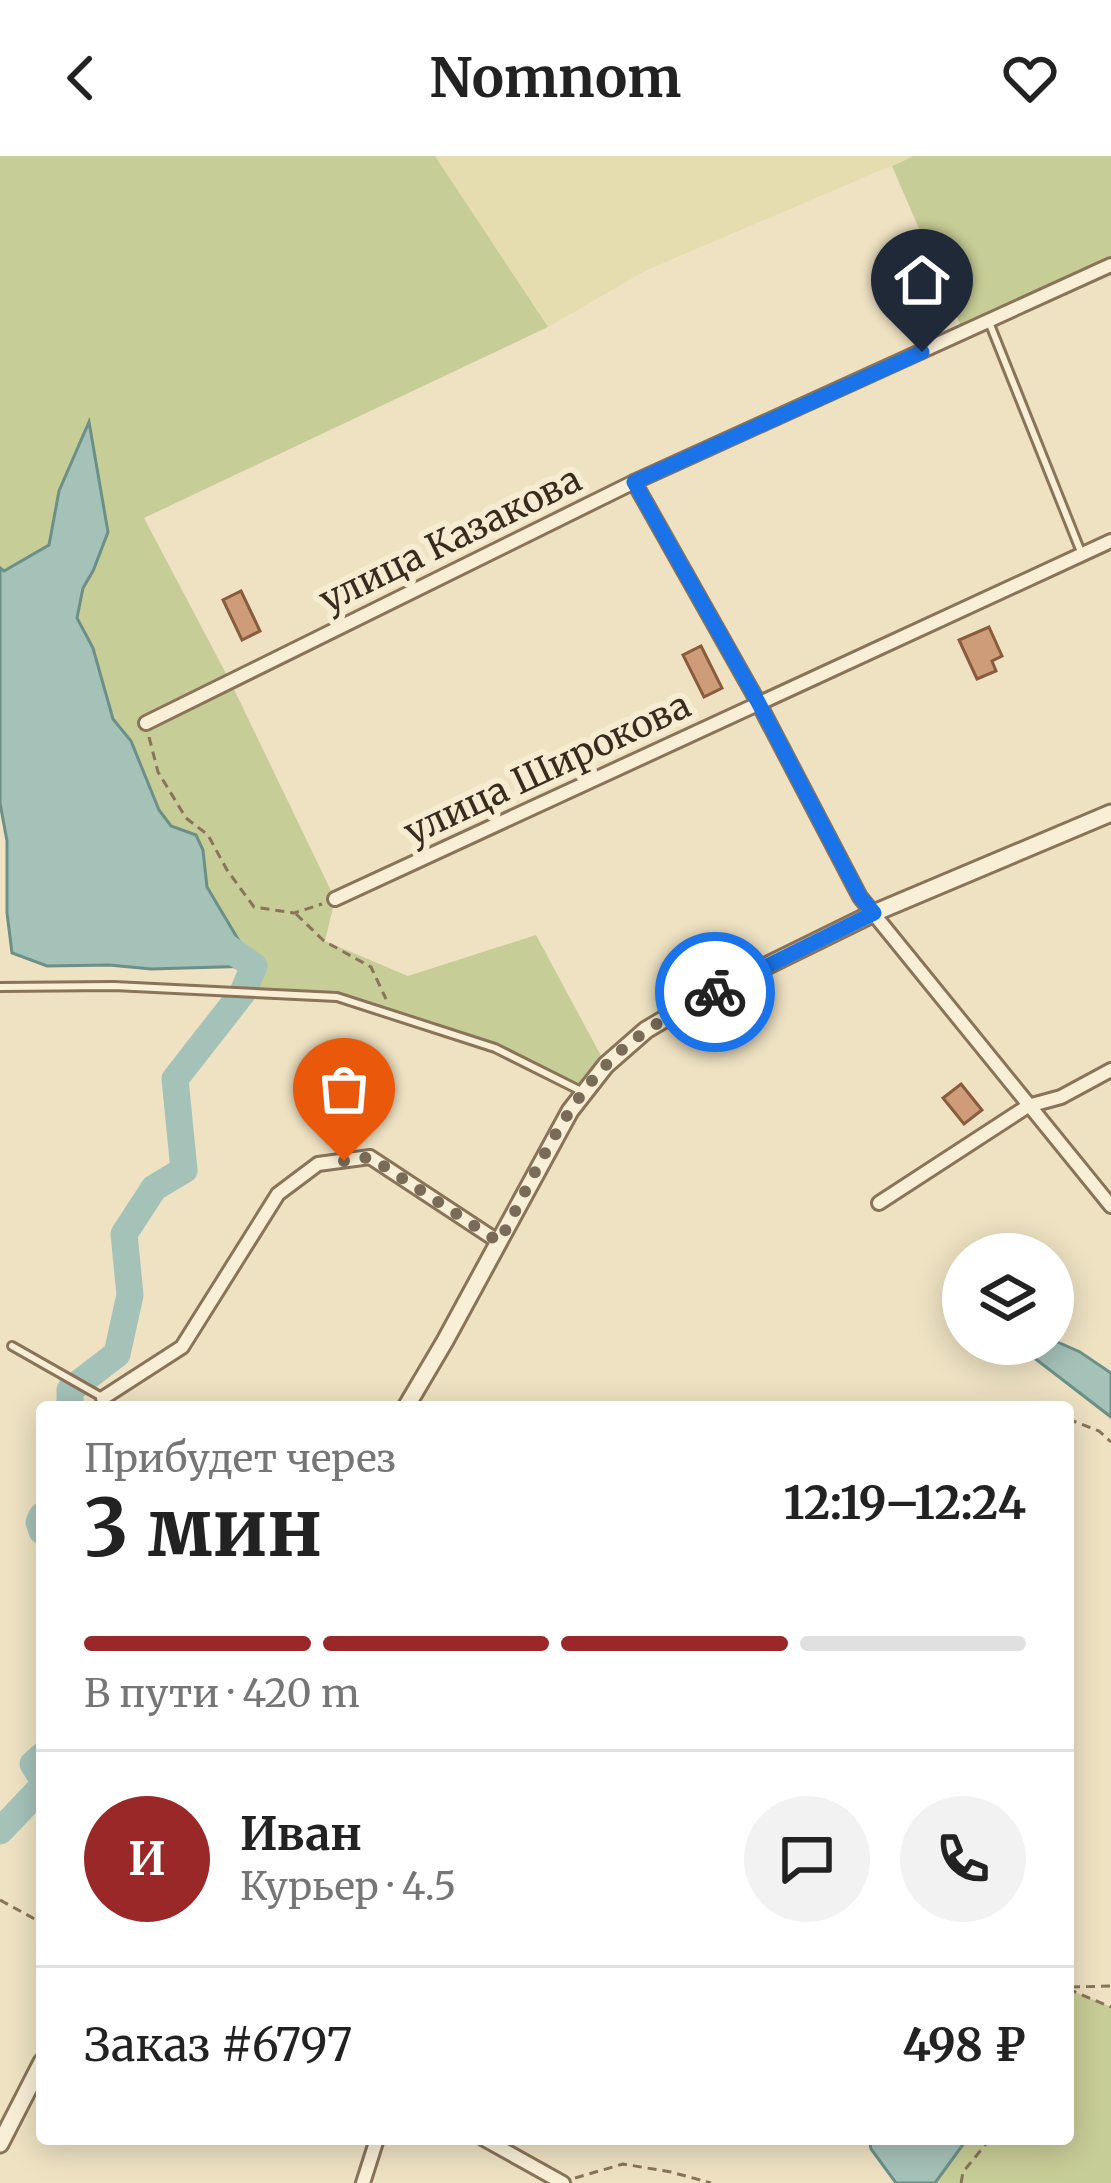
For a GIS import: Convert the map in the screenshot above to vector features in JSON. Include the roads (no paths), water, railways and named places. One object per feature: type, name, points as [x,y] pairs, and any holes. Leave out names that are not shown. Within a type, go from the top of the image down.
[{"type":"street","name":"улица Казакова","points":[[146,723],[634,482],[1111,265]]},
{"type":"street","points":[[634,482],[758,702],[860,897],[1111,1206]]},
{"type":"street","name":"улица Широкова","points":[[335,899],[1111,541]]},
{"type":"street","points":[[409,1401],[570,1111],[606,1065],[646,1030],[874,913],[1111,813]]},
{"type":"street","points":[[879,1203],[1028,1106],[1061,1097],[1111,1070]]},
{"type":"street","points":[[103,1398],[182,1347],[278,1194],[318,1164],[370,1157],[499,1242]]},
{"type":"street","points":[[0,2144],[36,2074]]},
{"type":"street","points":[[363,2183],[374,2145]]},
{"type":"street","points":[[495,2145],[562,2182]]},
{"type":"lane","points":[[989,322],[1082,555]]},
{"type":"lane","points":[[0,987],[114,986],[337,997],[495,1048],[584,1093]]},
{"type":"lane","points":[[12,1346],[103,1398]]},
{"type":"water","points":[[89,422],[108,532],[83,588],[77,618],[93,648],[113,719],[131,741],[159,810],[171,826],[196,835],[203,850],[207,887],[254,966],[47,966],[12,953],[7,841],[0,803],[0,568],[4,571],[49,545],[59,491]]},
{"type":"water","points":[[1074,1349],[1111,1373],[1111,1417],[1043,1365],[1074,1365]]},
{"type":"water","points":[[870,2145],[963,2145],[935,2183],[896,2183]]},
{"type":"waterway","points":[[70,1401],[70,1390],[117,1354],[130,1295],[124,1234],[154,1188],[184,1170],[175,1079],[243,992],[254,966],[225,946]]},
{"type":"waterway","points":[[36,1761],[36,1769]]},
{"type":"waterway","points":[[0,1831],[36,1793]]}]
